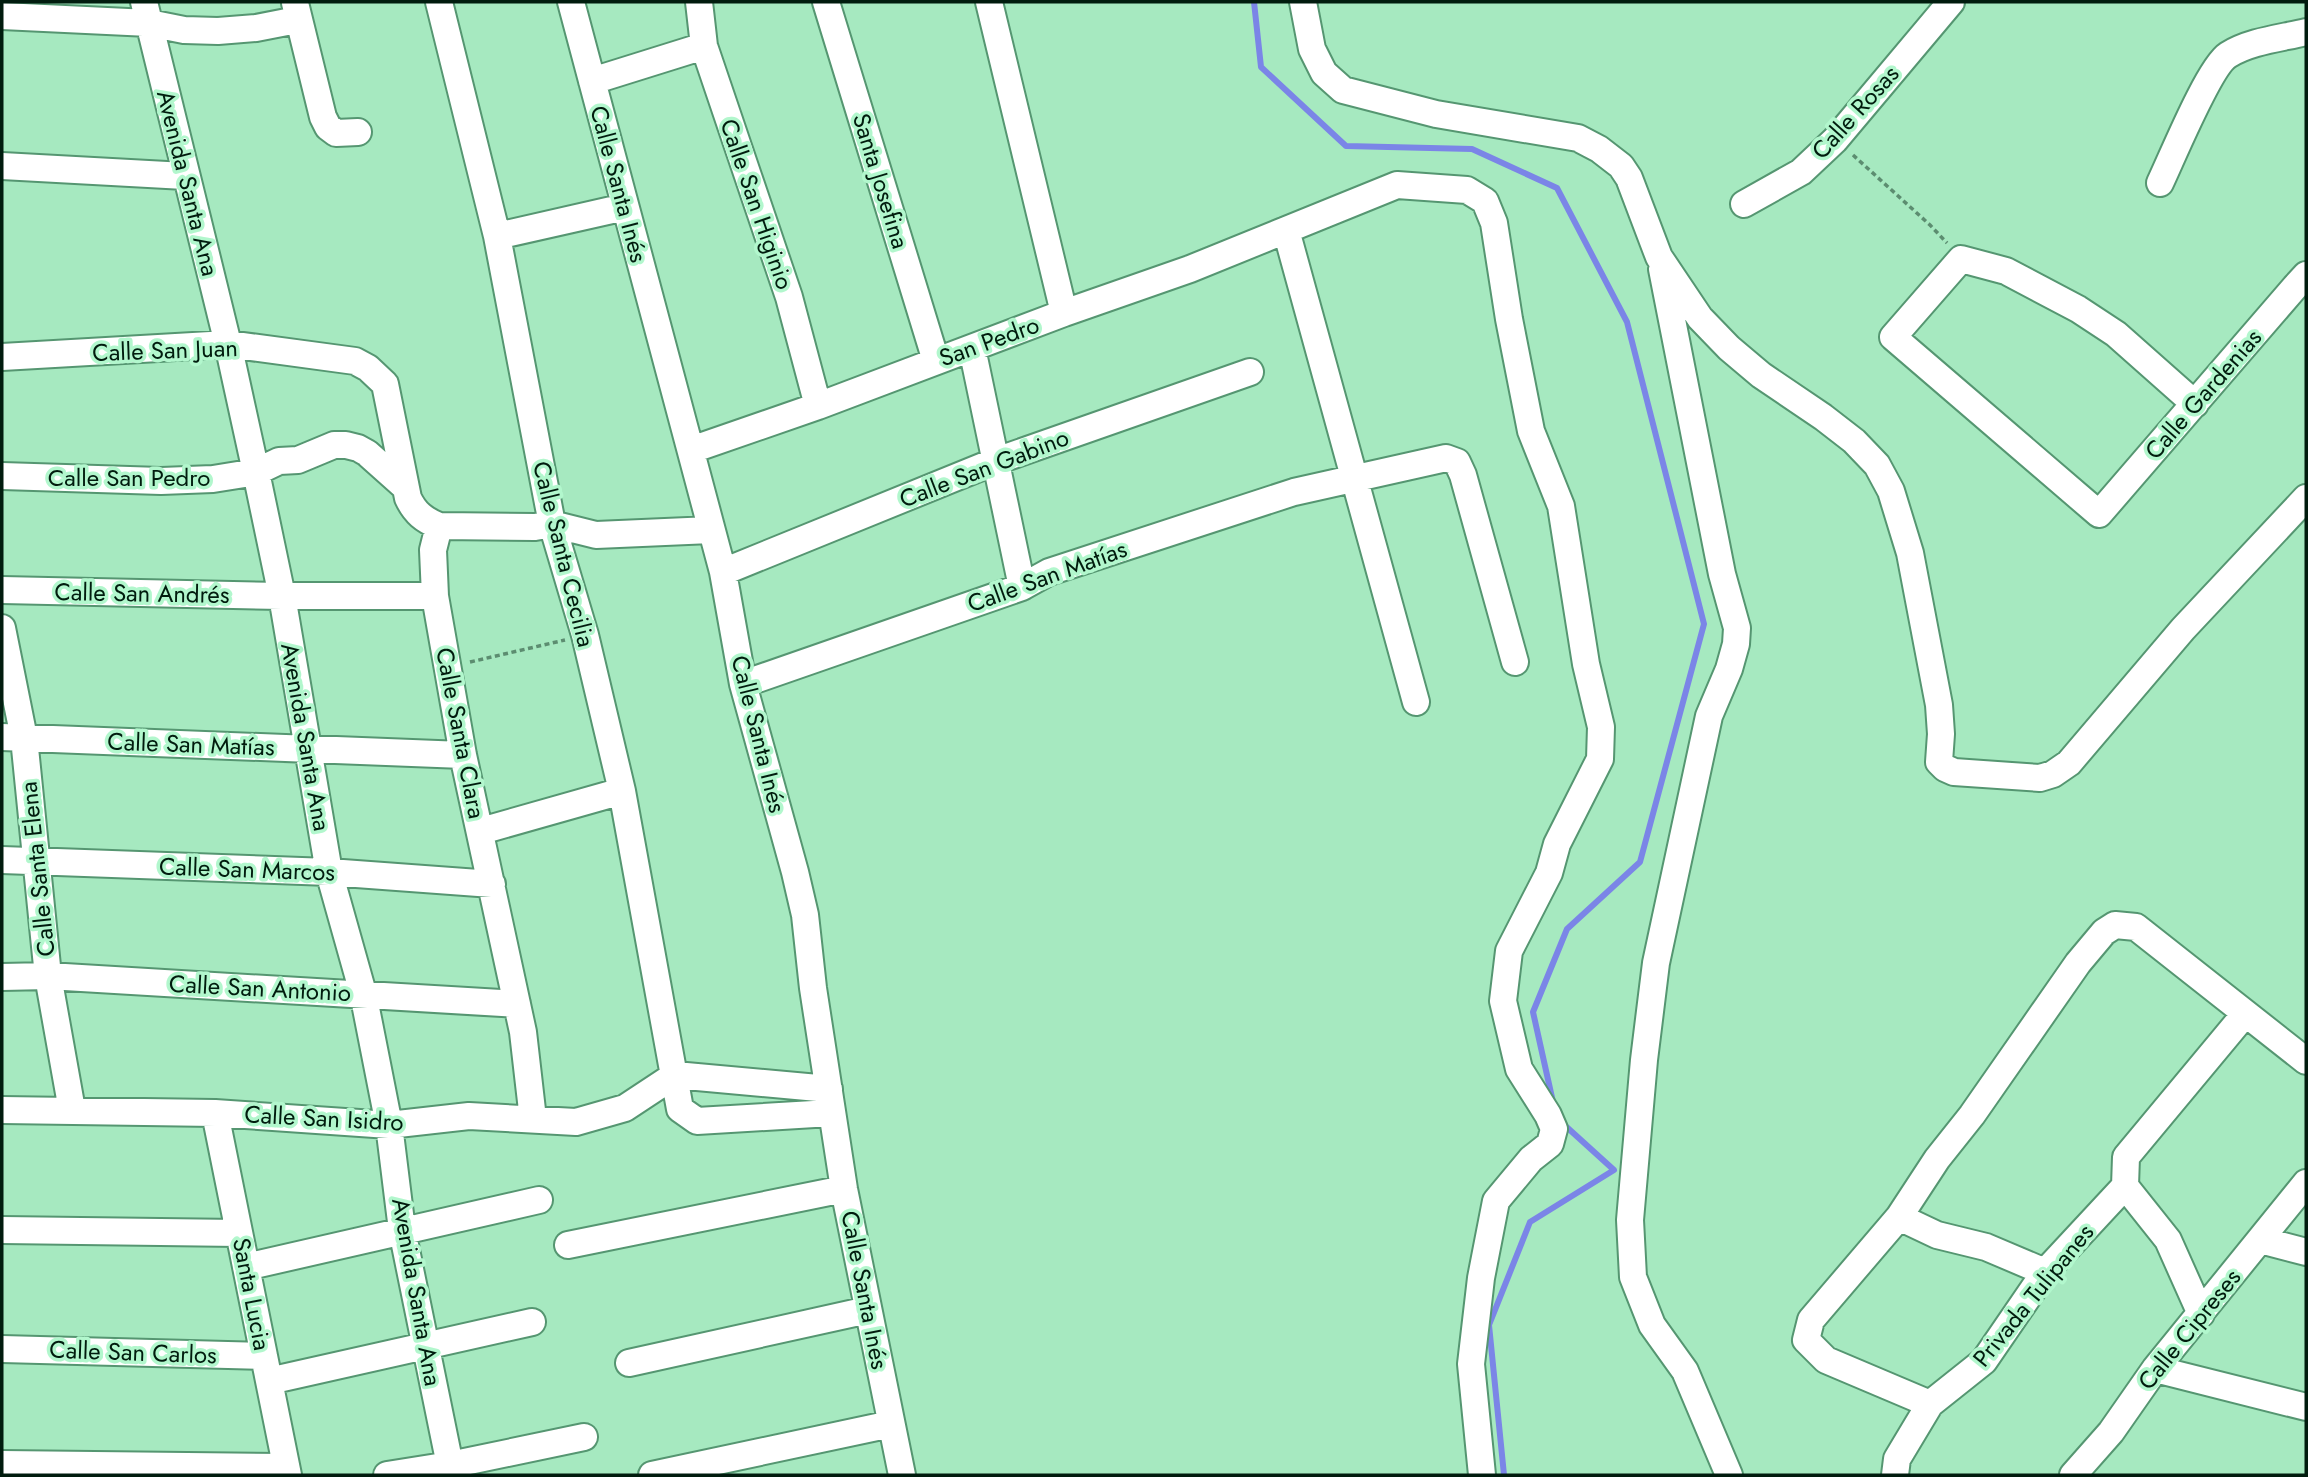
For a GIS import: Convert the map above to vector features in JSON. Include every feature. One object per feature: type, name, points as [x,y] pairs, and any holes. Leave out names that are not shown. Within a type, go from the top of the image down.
[{"type":"street","name":"Calle Santa Cecilia","points":[[439,2],[497,236],[552,524],[585,635],[622,791],[680,1109],[697,1121],[830,1101]]},
{"type":"street","name":"Calle Santa Inés","points":[[571,2],[723,572],[743,684],[803,904],[844,1189],[902,1475]]},
{"type":"street","name":"Calle San Higinio","points":[[699,2],[704,46],[789,297],[818,406]]},
{"type":"street","name":"Santa Josefina","points":[[826,2],[936,361]]},
{"type":"street","points":[[989,2],[1064,313]]},
{"type":"street","points":[[1303,2],[1312,49],[1324,72],[1343,90],[1436,114],[1578,138],[1599,149],[1621,166],[1629,178],[1659,257],[1722,574],[1737,628],[1729,670],[1709,716],[1656,963],[1644,1060],[1630,1220],[1632,1266],[1633,1277],[1652,1325],[1685,1371],[1729,1475]]},
{"type":"street","name":"Calle Rosas","points":[[1744,204],[1801,172],[1836,140],[1951,2]]},
{"type":"street","points":[[2,16],[146,13],[184,30],[218,31],[256,28],[296,11],[323,117],[328,127],[336,134],[358,132]]},
{"type":"street","name":"Avenida Santa Ana","points":[[146,13],[228,344],[282,596],[329,872],[363,993],[390,1125],[402,1230],[451,1470]]},
{"type":"street","points":[[2160,183],[2212,76],[2227,55],[2256,44],[2306,32]]},
{"type":"street","points":[[592,81],[704,46]]},
{"type":"street","points":[[2,166],[185,176]]},
{"type":"street","name":"San Pedro","points":[[691,450],[1190,269],[1397,185],[1466,190],[1485,201],[1494,223],[1531,431],[1561,506],[1586,664],[1601,727],[1600,759],[1557,844],[1549,873],[1509,951],[1503,1001],[1519,1069],[1554,1129],[1550,1144],[1531,1159],[1496,1201],[1481,1278],[1471,1364],[1482,1475]]},
{"type":"street","points":[[497,236],[625,207]]},
{"type":"street","points":[[1286,230],[1416,702]]},
{"type":"street","points":[[1659,257],[1700,318],[1729,348],[1854,441],[1877,465],[1891,491],[1910,553],[1939,705],[1939,762],[1954,772],[2040,778],[2053,774],[2068,763],[2183,629],[2306,498]]},
{"type":"street","points":[[1961,259],[2006,271],[2078,309],[2116,334],[2195,404]]},
{"type":"street","name":"Calle Gardenias","points":[[1961,259],[1893,337],[2099,514],[2303,286]]},
{"type":"street","name":"Calle San Juan","points":[[2,357],[228,344],[355,361],[368,368],[385,384],[404,486]]},
{"type":"street","points":[[972,348],[1022,587]]},
{"type":"street","name":"Calle San Gabino","points":[[723,572],[996,461],[1250,372]]},
{"type":"street","name":"Calle San Pedro","points":[[2,476],[161,481],[213,478],[256,472],[279,461],[298,460],[334,445],[346,445],[367,453],[404,486]]},
{"type":"street","name":"Calle San Matías","points":[[743,684],[1022,587],[1049,572],[1294,492],[1446,458],[1457,462],[1463,475],[1516,662]]},
{"type":"street","points":[[404,486],[414,510],[426,521],[439,526],[535,527],[552,524],[596,535],[711,530]]},
{"type":"street","name":"Calle Santa Clara","points":[[439,526],[433,551],[435,596],[463,755],[523,1032],[533,1119]]},
{"type":"street","name":"Calle San Andrés","points":[[2,590],[282,596]]},
{"type":"street","points":[[282,596],[435,596]]},
{"type":"street","name":"Calle Santa Elena","points":[[2,628],[13,737],[38,862],[48,976],[72,1110]]},
{"type":"street","name":"Calle San Matías","points":[[13,737],[463,755]]},
{"type":"street","points":[[481,831],[622,791]]},
{"type":"street","name":"Calle San Marcos","points":[[2,860],[329,872],[492,884]]},
{"type":"street","points":[[1930,1404],[1826,1360],[1806,1340],[1811,1320],[1899,1217],[1937,1159],[1972,1115],[2078,963],[2104,932],[2115,925],[2136,927],[2306,1061]]},
{"type":"street","name":"Calle San Antonio","points":[[2,977],[48,976],[517,1004]]},
{"type":"street","points":[[2201,1314],[2168,1240],[2125,1186],[2126,1157],[2245,1014]]},
{"type":"street","points":[[675,1075],[830,1101]]},
{"type":"street","name":"Calle San Isidro","points":[[2,1110],[215,1113],[390,1125],[469,1116],[576,1122],[625,1108],[675,1075]]},
{"type":"street","name":"Santa Lucia","points":[[215,1113],[287,1471]]},
{"type":"street","name":"Calle Cipreses","points":[[2073,1475],[2110,1433],[2155,1369],[2306,1183]]},
{"type":"street","name":"Privada Tulipanes","points":[[1895,1475],[1897,1460],[1930,1404],[1984,1361],[2045,1272],[2125,1186]]},
{"type":"street","points":[[568,1245],[844,1189]]},
{"type":"street","points":[[246,1267],[539,1200]]},
{"type":"street","points":[[2086,1228],[2107,1217],[2127,1212],[2153,1222]]},
{"type":"street","points":[[1899,1217],[1937,1234],[1986,1247],[2045,1272]]},
{"type":"street","points":[[2,1230],[239,1233]]},
{"type":"street","points":[[2260,1240],[2306,1252]]},
{"type":"street","points":[[629,1363],[868,1310]]},
{"type":"street","name":"Calle San Carlos","points":[[2,1349],[267,1369],[425,1345],[531,1322]]},
{"type":"street","points":[[2155,1369],[2306,1407]]},
{"type":"street","points":[[652,1475],[891,1424]]},
{"type":"street","points":[[387,1475],[451,1470],[584,1437]]},
{"type":"street","points":[[2,1464],[121,1470],[287,1471]]},
{"type":"path","points":[[1836,140],[1930,225],[1961,259]]},
{"type":"path","points":[[447,667],[585,635]]},
{"type":"waterway","points":[[1254,2],[1261,67],[1346,146],[1472,149],[1557,188],[1627,322],[1704,624],[1640,862],[1567,929],[1533,1012],[1553,1102]]},
{"type":"waterway","points":[[1504,1475],[1489,1325],[1530,1222],[1614,1170],[1560,1121]]}]
